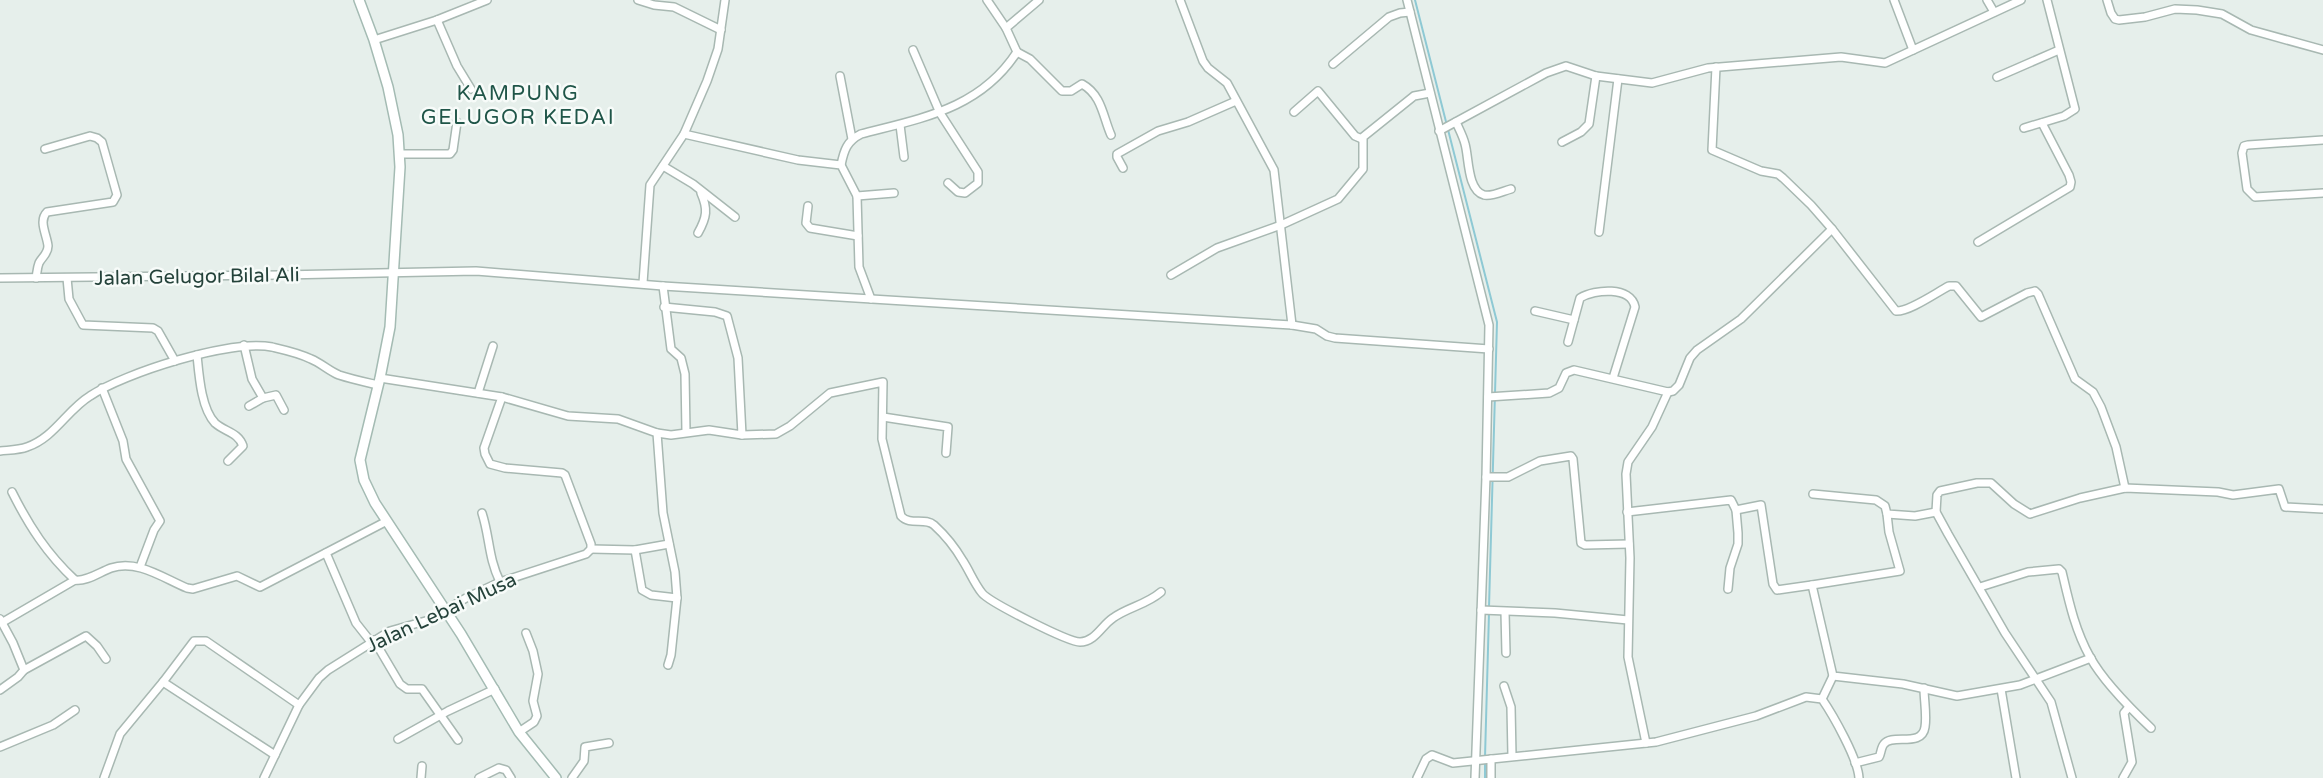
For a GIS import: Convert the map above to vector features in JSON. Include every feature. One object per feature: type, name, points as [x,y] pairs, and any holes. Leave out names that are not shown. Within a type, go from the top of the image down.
[{"type":"main road","points":[[359,0],[374,40],[396,125],[400,186],[390,327],[360,460],[364,480],[387,521],[447,611],[495,689],[519,732],[556,778]]},
{"type":"street","points":[[374,40],[437,20],[486,0]]},
{"type":"street","points":[[638,0],[654,5],[674,7],[721,30]]},
{"type":"street","points":[[643,283],[648,191],[652,180],[684,134],[716,57],[725,0]]},
{"type":"street","points":[[987,0],[1006,28],[1017,52],[1030,59],[1062,91],[1071,91],[1082,84],[1089,89],[1104,111],[1111,135]]},
{"type":"street","points":[[1006,28],[1039,0]]},
{"type":"street","points":[[1180,0],[1203,61],[1227,84],[1274,170],[1292,325]]},
{"type":"street","points":[[1407,0],[1487,313],[1488,477],[1481,610],[1484,760],[1491,778]]},
{"type":"street","points":[[1894,0],[1912,50]]},
{"type":"street","points":[[1987,0],[1994,12]]},
{"type":"street","points":[[1441,130],[1554,70],[1566,66],[1596,76],[1652,83],[1716,67],[1841,57],[1881,64],[2021,0]]},
{"type":"street","points":[[2024,128],[2075,109],[2047,0]]},
{"type":"street","points":[[2107,0],[2111,13],[2115,19],[2119,20],[2145,17],[2175,9],[2197,10],[2222,14],[2251,30],[2323,50]]},
{"type":"street","points":[[1333,64],[1389,17],[1410,12]]},
{"type":"street","points":[[437,20],[457,66],[471,89]]},
{"type":"street","points":[[913,50],[940,113],[975,166],[979,178],[974,188],[961,194],[948,183]]},
{"type":"street","points":[[1997,76],[2059,50]]},
{"type":"street","points":[[871,299],[859,267],[857,196],[841,165],[844,151],[852,139],[861,135],[940,113],[967,100],[990,84],[1017,52]]},
{"type":"street","points":[[1716,67],[1712,150],[1761,171],[1778,174],[1811,205],[1832,229],[1896,311],[1900,312],[1909,308],[1949,286],[1956,286],[1981,317],[2035,291],[2075,379],[2093,392],[2101,407],[2116,447],[2125,488]]},
{"type":"street","points":[[840,76],[852,139]]},
{"type":"street","points":[[1562,142],[1581,132],[1589,124],[1596,76]]},
{"type":"street","points":[[1599,232],[1618,79]]},
{"type":"street","points":[[1294,112],[1318,92],[1355,136],[1362,139]]},
{"type":"street","points":[[1362,139],[1414,96],[1430,93]]},
{"type":"street","points":[[1123,168],[1117,154],[1158,131],[1188,122],[1236,101]]},
{"type":"street","points":[[399,154],[450,154],[453,150],[457,122]]},
{"type":"street","points":[[1454,123],[1466,144],[1468,162],[1478,192],[1488,195],[1511,189]]},
{"type":"street","points":[[1978,242],[2070,187],[2069,175],[2042,123]]},
{"type":"street","points":[[900,125],[904,157]]},
{"type":"street","points":[[684,134],[798,160],[841,165]]},
{"type":"street","points":[[36,278],[38,266],[48,247],[42,219],[44,215],[113,202],[117,195],[102,142],[97,138],[90,136],[45,149]]},
{"type":"street","points":[[1171,275],[1217,248],[1281,225],[1341,196],[1363,169],[1362,139]]},
{"type":"street","points":[[2323,140],[2248,145],[2244,146],[2242,153],[2247,189],[2255,197],[2323,193]]},
{"type":"street","points":[[663,166],[693,183],[735,217]]},
{"type":"street","points":[[698,233],[706,217],[707,207],[700,190]]},
{"type":"street","points":[[857,196],[894,193]]},
{"type":"street","points":[[808,206],[806,223],[810,228],[858,236]]},
{"type":"street","points":[[1488,397],[1502,398],[1549,393],[1559,388],[1566,373],[1574,370],[1668,392],[1677,389],[1684,368],[1697,350],[1741,319],[1832,229]]},
{"type":"street","name":"Jalan Gelugor Bilal Ali","points":[[0,278],[67,280],[395,275],[476,271],[643,283],[663,289],[871,299],[1292,325],[1316,329],[1335,338],[1489,349]]},
{"type":"street","points":[[67,280],[69,298],[83,325],[156,329],[176,362]]},
{"type":"street","points":[[663,289],[671,349],[681,358],[686,374],[686,432]]},
{"type":"street","points":[[1568,342],[1578,300],[1587,294],[1621,292],[1633,302],[1635,308],[1613,378]]},
{"type":"street","points":[[664,305],[728,316],[738,358],[742,435]]},
{"type":"street","points":[[1535,311],[1574,320]]},
{"type":"street","points":[[244,345],[252,379],[263,398]]},
{"type":"street","points":[[0,451],[27,447],[39,441],[60,424],[78,404],[102,388],[197,355],[244,345],[259,345],[284,350],[312,359],[338,374],[501,397],[568,416],[618,420],[657,433],[671,435],[709,430],[742,435],[776,434],[790,426],[830,393],[883,382],[884,453],[901,516],[909,521],[927,522],[934,525],[959,554],[973,580],[987,598],[1062,637],[1080,642],[1093,637],[1112,619],[1146,603],[1161,592]]},
{"type":"street","points":[[478,393],[493,346]]},
{"type":"street","points":[[197,355],[201,388],[214,421],[232,432],[243,446],[228,460]]},
{"type":"street","points":[[102,388],[123,441],[126,459],[160,521],[154,530],[140,567]]},
{"type":"street","points":[[1646,743],[1628,657],[1627,466],[1652,427],[1668,392]]},
{"type":"street","points":[[249,406],[263,398],[276,395],[284,410]]},
{"type":"street","points":[[501,397],[484,448],[487,459],[490,464],[505,468],[561,472],[565,475],[591,544],[588,551]]},
{"type":"street","points":[[883,417],[948,428],[946,453]]},
{"type":"street","points":[[657,433],[663,513],[675,572],[677,598],[668,665]]},
{"type":"street","points":[[1488,477],[1502,478],[1540,461],[1571,456],[1581,543],[1585,545],[1629,544]]},
{"type":"street","points":[[2072,778],[2054,709],[2048,695],[2005,633],[1936,512],[1937,495],[1940,491],[1977,483],[1991,483],[2014,504],[2030,514],[2080,498],[2125,488],[2218,492],[2234,495],[2279,489],[2285,507],[2323,509]]},
{"type":"street","points":[[12,492],[36,537],[59,566],[75,580]]},
{"type":"street","points":[[1736,510],[1761,505],[1773,584],[1778,591],[1900,571],[1889,532],[1885,506],[1876,500],[1813,494]]},
{"type":"street","points":[[1628,512],[1727,499],[1733,503],[1736,510],[1738,544],[1730,568],[1728,589]]},
{"type":"street","points":[[1887,514],[1910,516],[1936,512]]},
{"type":"street","points":[[482,513],[487,527],[490,557],[500,582]]},
{"type":"street","points":[[24,670],[2,621],[75,580],[83,580],[121,566],[140,567],[193,589],[237,576],[260,587],[387,521]]},
{"type":"street","name":"Jalan Lebai Musa","points":[[267,777],[299,705],[319,678],[372,641],[390,632],[429,620],[466,598],[500,582],[588,551],[635,550],[669,544]]},
{"type":"street","points":[[635,550],[642,590],[651,595],[677,598]]},
{"type":"street","points":[[326,553],[356,623],[372,641],[400,684],[407,689],[422,688],[458,740]]},
{"type":"street","points":[[1980,587],[2028,572],[2059,569],[2062,572],[2074,621],[2091,658],[2129,707],[2151,728]]},
{"type":"street","points":[[1812,585],[1833,676],[1822,699]]},
{"type":"street","points":[[1481,610],[1628,620]]},
{"type":"street","points":[[1505,612],[1506,652]]},
{"type":"street","points":[[519,732],[534,722],[537,716],[533,701],[538,674],[526,633]]},
{"type":"street","points":[[0,690],[24,670],[87,636],[106,659]]},
{"type":"street","points":[[104,778],[120,734],[194,641],[198,639],[206,641],[299,705]]},
{"type":"street","points":[[1833,676],[1924,688],[1957,696],[2001,689],[2091,658]]},
{"type":"street","points":[[163,681],[275,755]]},
{"type":"street","points":[[1504,686],[1511,707],[1512,756]]},
{"type":"street","points":[[1855,763],[1879,757],[1887,741],[1912,739],[1922,734],[1925,726],[1924,688]]},
{"type":"street","points":[[398,739],[442,714],[495,689]]},
{"type":"street","points":[[2001,689],[2016,778]]},
{"type":"street","points":[[1417,778],[1426,759],[1432,755],[1453,763],[1646,743],[1756,716],[1806,697],[1822,699],[1834,717],[1855,763],[1859,778]]},
{"type":"street","points":[[2123,778],[2132,762],[2124,713],[2129,707]]},
{"type":"street","points":[[0,747],[53,725],[75,710]]},
{"type":"street","points":[[572,778],[584,761],[585,747],[609,743]]},
{"type":"street","points":[[1475,778],[1484,760]]},
{"type":"street","points":[[421,778],[422,766]]},
{"type":"street","points":[[479,778],[502,768],[511,778]]},
{"type":"waterway","points":[[1415,0],[1497,322],[1489,607]]},
{"type":"waterway","points":[[1485,757],[1489,613]]},
{"type":"waterway","points":[[1485,763],[1485,778]]},
{"type":"district","name":"KAMPUNG GELUGOR KEDAI","points":[[518,105]]}]
